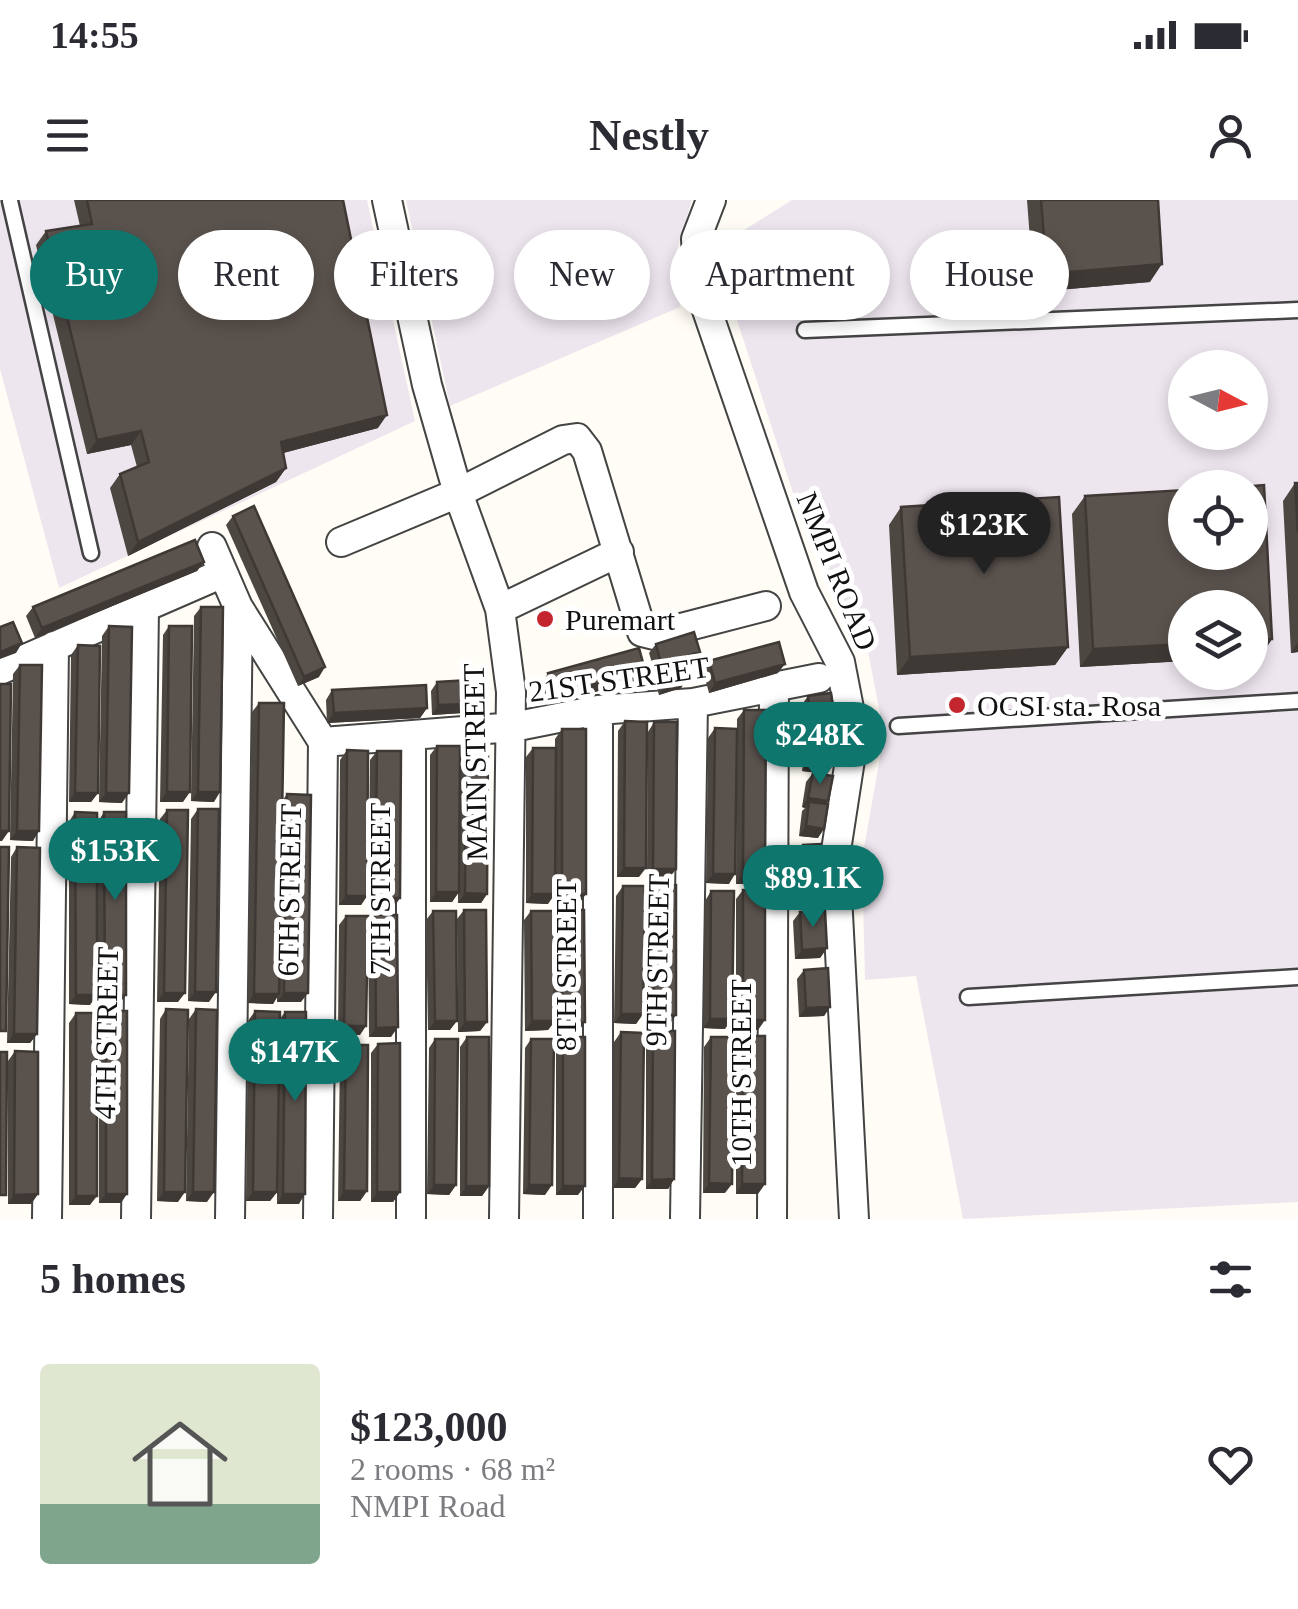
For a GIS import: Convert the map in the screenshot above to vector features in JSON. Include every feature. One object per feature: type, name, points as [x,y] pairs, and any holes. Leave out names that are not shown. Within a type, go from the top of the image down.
[{"type":"street","name":"MAIN STREET","points":[[387,200],[427,385],[458,493],[500,609],[513,727],[504,1219]]},
{"type":"street","name":"NMPI ROAD","points":[[711,200],[696,239],[699,287],[804,592],[840,662],[850,698],[854,734],[835,856],[854,1219]]},
{"type":"street","points":[[341,542],[458,493],[562,440],[577,438],[587,451],[640,626],[646,634],[766,606]]},
{"type":"street","points":[[500,609],[619,552]]},
{"type":"street","points":[[0,670],[144,608],[217,560],[238,607],[323,742]]},
{"type":"street","points":[[230,1219],[238,607]]},
{"type":"street","name":"4TH STREET","points":[[136,1219],[144,608]]},
{"type":"street","points":[[47,1219],[54,646]]},
{"type":"street","name":"21ST STREET","points":[[323,742],[412,738],[513,727],[598,710],[693,702],[819,678]]},
{"type":"street","name":"10TH STREET","points":[[772,1219],[774,687]]},
{"type":"street","name":"9TH STREET","points":[[685,1219],[693,702]]},
{"type":"street","name":"8TH STREET","points":[[598,710],[598,1219]]},
{"type":"street","name":"7TH STREET","points":[[411,1219],[412,738]]},
{"type":"street","name":"6TH STREET","points":[[318,1219],[323,742]]},
{"type":"lane","points":[[0,205],[11,200],[91,553]]},
{"type":"lane","points":[[805,330],[1298,310]]},
{"type":"lane","points":[[898,726],[1298,701]]},
{"type":"lane","points":[[968,996],[1298,977]]},
{"type":"shaded area","points":[[0,200],[367,200],[374,230],[334,230],[334,320],[393,320],[415,421],[59,588],[0,369]]},
{"type":"shaded area","points":[[406,200],[692,200],[683,230],[670,230],[670,311],[650,320],[650,230],[514,230],[514,320],[650,320],[450,406],[432,320],[494,320],[494,230],[412,230]]},
{"type":"shaded area","points":[[792,200],[1298,200],[1298,1202],[963,1219],[916,976],[865,980],[862,859],[884,735],[866,641],[806,533],[737,320],[890,320],[890,230],[744,230]]},
{"type":"building","points":[[87,200],[343,200],[349,230],[334,230],[334,320],[368,320],[387,415],[281,442],[286,468],[138,542],[120,474],[149,462],[141,431],[97,440],[68,320],[158,320],[158,230],[53,230],[92,224]]},
{"type":"building","points":[[1041,200],[1158,200],[1162,264],[1069,272],[1069,230],[1043,230]]},
{"type":"building","points":[[1295,483],[1298,483],[1298,533]]},
{"type":"building","points":[[1168,491],[1168,570],[1268,570],[1268,562],[1272,639],[1268,639],[1268,590],[1168,590],[1168,645],[1093,649],[1085,496]]},
{"type":"building","points":[[1059,497],[1068,647],[910,657],[901,507]]},
{"type":"building","points":[[254,506],[325,667],[304,677],[233,516]]},
{"type":"building","points":[[195,540],[204,562],[42,628],[33,607]]},
{"type":"building","points":[[201,607],[223,607],[220,792],[198,792]]},
{"type":"building","points":[[13,622],[22,643],[0,652],[0,627]]},
{"type":"building","points":[[109,626],[132,627],[129,793],[106,793]]},
{"type":"building","points":[[169,626],[192,626],[190,792],[167,792]]},
{"type":"building","points":[[694,632],[700,652],[661,664],[656,644]]},
{"type":"building","points":[[779,642],[785,664],[715,683],[709,661]]},
{"type":"building","points":[[78,645],[100,646],[98,793],[75,793]]},
{"type":"building","points":[[639,648],[645,670],[555,696],[548,673]]},
{"type":"building","points":[[682,660],[687,679],[665,685],[660,666]]},
{"type":"building","points":[[20,665],[42,665],[39,831],[17,831]]},
{"type":"building","points":[[469,680],[470,704],[438,705],[437,682]]},
{"type":"building","points":[[0,684],[11,684],[9,831],[0,831]]},
{"type":"building","points":[[426,685],[427,708],[334,713],[332,690]]},
{"type":"building","points":[[831,693],[834,713],[810,716],[808,696]]},
{"type":"building","points":[[259,703],[284,703],[279,994],[254,994]]},
{"type":"building","points":[[744,710],[766,710],[765,874],[743,874]]},
{"type":"building","points":[[625,721],[647,722],[646,868],[624,868]]},
{"type":"building","points":[[654,722],[677,722],[676,869],[653,869]]},
{"type":"building","points":[[814,723],[838,727],[833,765],[809,762]]},
{"type":"building","points":[[715,728],[737,729],[735,874],[713,874]]},
{"type":"building","points":[[562,729],[586,729],[586,894],[562,894]]},
{"type":"building","points":[[437,746],[460,746],[459,892],[436,892]]},
{"type":"building","points":[[466,747],[488,747],[487,894],[465,893]]},
{"type":"building","points":[[533,748],[556,748],[555,894],[532,894]]},
{"type":"building","points":[[347,750],[368,751],[367,896],[346,896]]},
{"type":"building","points":[[377,751],[401,751],[400,898],[375,898]]},
{"type":"building","points":[[813,773],[833,776],[828,801],[808,798]]},
{"type":"building","points":[[287,794],[311,795],[308,993],[284,993]]},
{"type":"building","points":[[809,802],[828,804],[824,829],[806,826]]},
{"type":"building","points":[[198,809],[219,809],[216,992],[195,992]]},
{"type":"building","points":[[167,810],[188,810],[185,993],[164,993]]},
{"type":"building","points":[[75,812],[97,813],[97,995],[76,995]]},
{"type":"building","points":[[104,812],[126,812],[126,995],[105,995]]},
{"type":"building","points":[[821,844],[822,869],[804,870],[803,845]]},
{"type":"building","points":[[0,847],[9,847],[6,1031],[0,1031]]},
{"type":"building","points":[[17,847],[40,848],[37,1034],[14,1034]]},
{"type":"building","points":[[824,873],[826,898],[805,899],[803,875]]},
{"type":"building","points":[[654,885],[676,885],[676,1015],[654,1015]]},
{"type":"building","points":[[623,886],[645,886],[643,1014],[621,1014]]},
{"type":"building","points":[[743,890],[765,890],[765,1020],[743,1020]]},
{"type":"building","points":[[711,891],[734,891],[732,1019],[710,1019]]},
{"type":"building","points":[[464,910],[486,910],[487,1022],[465,1022]]},
{"type":"building","points":[[562,910],[584,910],[585,1022],[562,1023]]},
{"type":"building","points":[[433,911],[456,911],[457,1021],[435,1021]]},
{"type":"building","points":[[531,911],[554,911],[555,1021],[532,1021]]},
{"type":"building","points":[[825,911],[827,948],[802,950],[800,912]]},
{"type":"building","points":[[375,915],[397,915],[398,1027],[376,1028]]},
{"type":"building","points":[[346,916],[368,916],[366,1026],[344,1026]]},
{"type":"building","points":[[828,968],[830,1007],[806,1008],[804,970]]},
{"type":"building","points":[[166,1009],[188,1010],[185,1192],[164,1192]]},
{"type":"building","points":[[196,1009],[217,1010],[214,1192],[193,1192]]},
{"type":"building","points":[[106,1011],[127,1011],[127,1194],[106,1194]]},
{"type":"building","points":[[255,1011],[280,1012],[277,1192],[253,1192]]},
{"type":"building","points":[[285,1012],[306,1012],[305,1194],[283,1194]]},
{"type":"building","points":[[76,1013],[97,1013],[97,1196],[76,1196]]},
{"type":"building","points":[[653,1031],[675,1031],[674,1179],[652,1180]]},
{"type":"building","points":[[621,1032],[644,1033],[642,1179],[619,1178]]},
{"type":"building","points":[[743,1036],[765,1036],[765,1184],[742,1184]]},
{"type":"building","points":[[467,1037],[489,1037],[489,1186],[466,1186]]},
{"type":"building","points":[[563,1037],[585,1037],[585,1186],[563,1186]]},
{"type":"building","points":[[711,1037],[734,1037],[732,1184],[709,1183]]},
{"type":"building","points":[[435,1039],[458,1039],[456,1185],[434,1185]]},
{"type":"building","points":[[531,1039],[554,1039],[552,1185],[529,1185]]},
{"type":"building","points":[[400,1043],[400,1192],[377,1192],[378,1044]]},
{"type":"building","points":[[346,1045],[368,1045],[367,1191],[344,1191]]},
{"type":"building","points":[[15,1051],[38,1052],[38,1194],[14,1195]]},
{"type":"building","points":[[0,1052],[7,1052],[6,1195],[0,1195]]},
{"type":"place","name":"Puremart","points":[[545,619]]},
{"type":"place","name":"OCSI sta. Rosa","points":[[957,705]]}]
